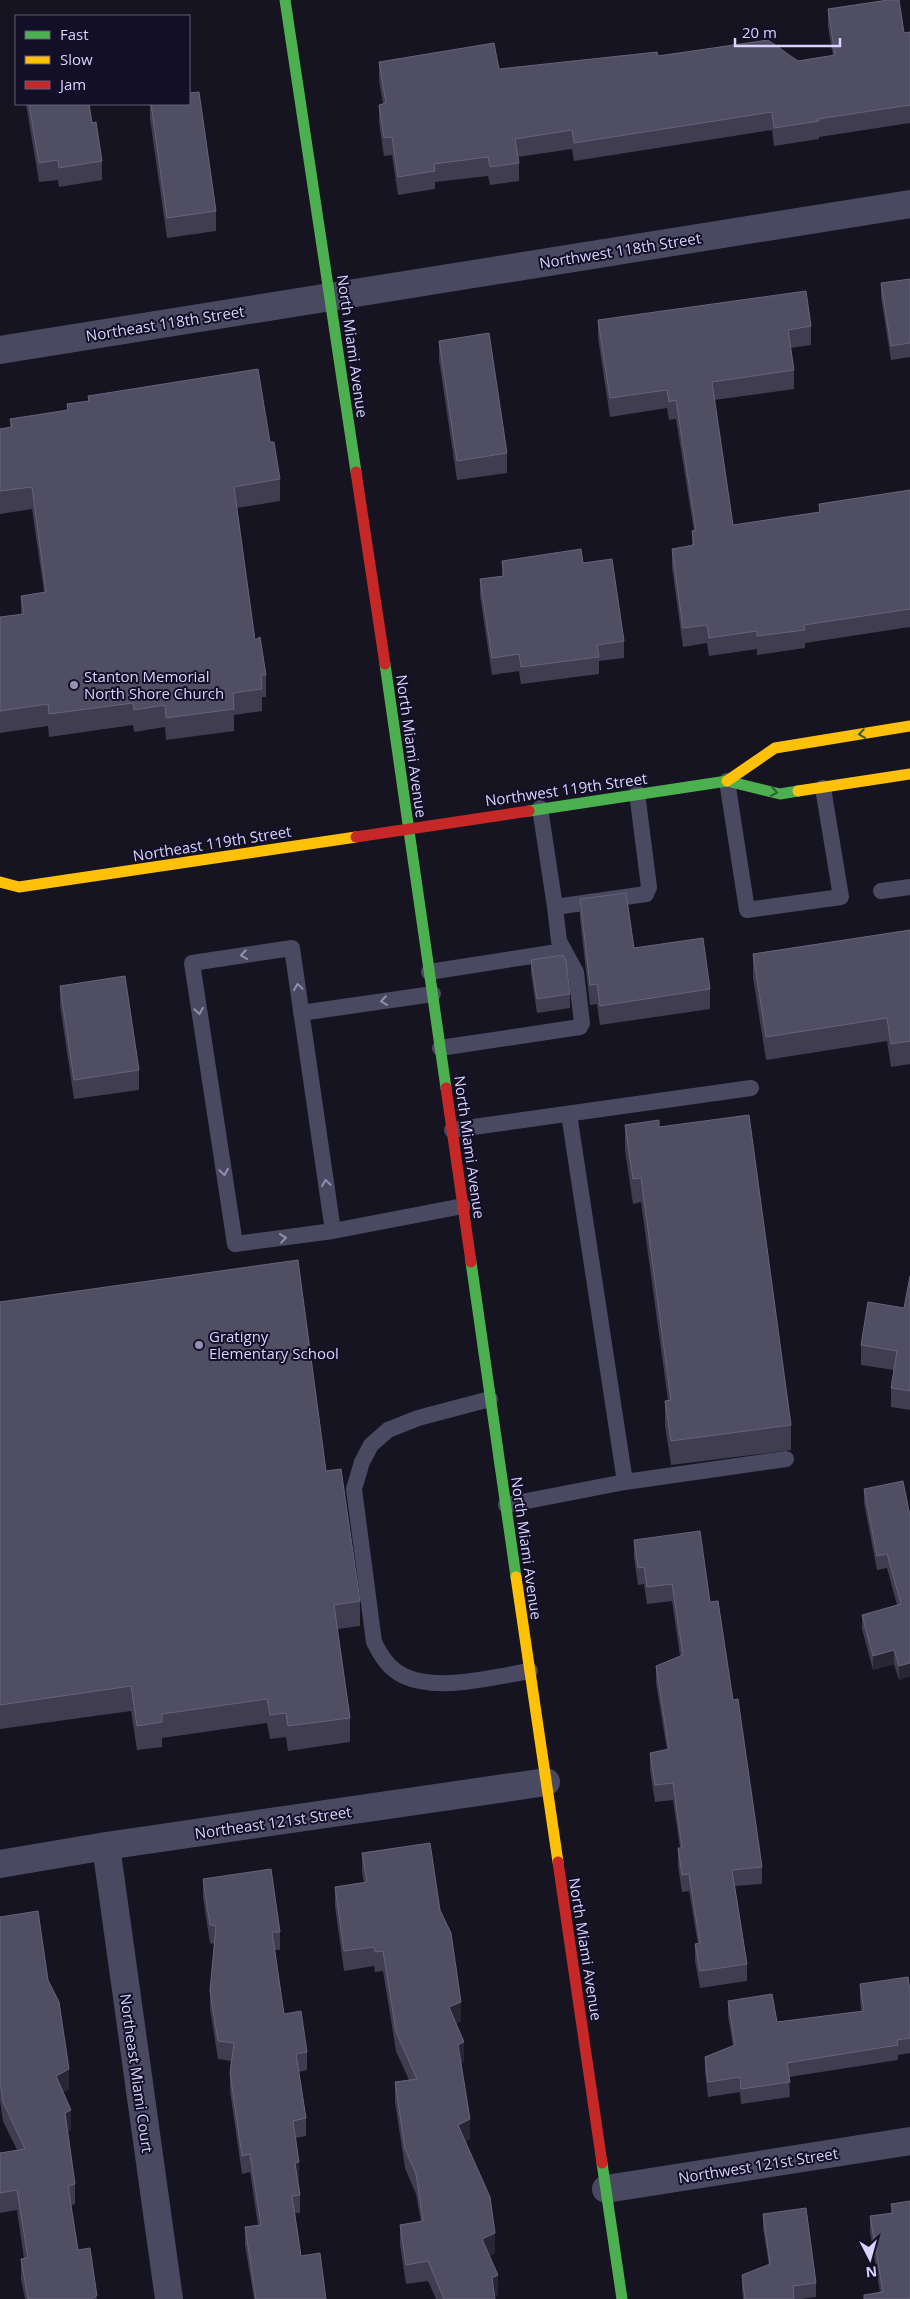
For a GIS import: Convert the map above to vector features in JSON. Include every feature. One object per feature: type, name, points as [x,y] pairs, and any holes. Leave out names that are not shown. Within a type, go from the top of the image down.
[{"type":"street","name":"North Miami Avenue","points":[[285,0],[331,296],[409,827],[490,1399],[622,2299]]},
{"type":"street","name":"Northwest 118th Street","points":[[331,296],[910,204]]},
{"type":"street","name":"Northeast 118th Street","points":[[0,350],[331,296]]},
{"type":"street","name":"Northwest 119th Street","points":[[727,781],[775,748],[910,726]]},
{"type":"street","name":"Northwest 119th Street","points":[[409,827],[727,781],[780,794],[910,774]]},
{"type":"street","name":"Northeast 119th Street","points":[[0,882],[19,887],[409,827]]},
{"type":"street","name":"Northeast 119th Street","points":[[6,896],[19,887]]},
{"type":"street","name":"Northeast 121st Street","points":[[0,1864],[106,1846],[546,1782]]},
{"type":"street","name":"Northeast Miami Court","points":[[106,1846],[169,2299]]},
{"type":"street","name":"Northwest 121st Street","points":[[606,2188],[910,2141]]},
{"type":"lane","points":[[727,781],[747,910],[841,897],[823,788]]},
{"type":"lane","points":[[555,907],[646,894],[649,887],[636,793]]},
{"type":"lane","points":[[440,1048],[580,1027],[582,1023],[576,972],[572,961],[564,951],[559,940],[540,808]]},
{"type":"lane","points":[[881,892],[910,887]]},
{"type":"lane","points":[[333,1231],[292,948],[192,963],[235,1244],[333,1231],[464,1206]]},
{"type":"lane","points":[[429,972],[564,951]]},
{"type":"lane","points":[[301,1013],[433,994]]},
{"type":"lane","points":[[452,1130],[751,1088]]},
{"type":"lane","points":[[569,1114],[625,1482]]},
{"type":"lane","points":[[490,1399],[418,1418],[388,1430],[371,1445],[362,1462],[354,1489],[374,1642],[384,1661],[404,1676],[431,1683],[473,1680],[530,1671]]},
{"type":"lane","points":[[506,1505],[625,1482],[786,1458]]},
{"type":"building","points":[[899,0],[904,33],[910,32],[910,105],[818,119],[819,121],[774,128],[772,112],[574,143],[572,130],[515,139],[519,163],[490,167],[488,157],[434,164],[435,171],[398,177],[392,137],[384,138],[379,105],[386,103],[379,62],[494,43],[499,69],[657,52],[658,56],[768,40],[798,61],[835,55],[828,9]]},
{"type":"building","points":[[199,92],[216,211],[167,218],[151,105],[190,105],[190,93]]},
{"type":"building","points":[[29,105],[89,105],[92,123],[96,122],[102,161],[59,168],[58,160],[39,163]]},
{"type":"building","points":[[910,279],[910,343],[891,346],[881,283]]},
{"type":"building","points":[[806,291],[811,326],[788,330],[794,370],[712,382],[733,525],[820,512],[819,504],[910,490],[910,609],[804,625],[805,630],[757,636],[757,631],[709,638],[707,625],[683,628],[672,549],[694,545],[692,531],[696,530],[676,400],[669,402],[667,390],[610,398],[598,320]]},
{"type":"building","points":[[489,333],[507,453],[457,461],[439,341]]},
{"type":"building","points":[[258,369],[270,442],[274,442],[280,479],[234,487],[255,640],[260,637],[266,675],[261,675],[262,689],[233,693],[234,709],[166,718],[165,705],[134,710],[133,703],[49,714],[48,704],[0,711],[0,617],[24,614],[21,596],[46,592],[32,487],[0,491],[0,429],[12,427],[10,419],[68,410],[67,404],[89,401],[88,396]]},
{"type":"building","points":[[581,549],[583,563],[612,559],[624,641],[597,645],[599,657],[521,667],[519,654],[492,658],[480,579],[504,576],[502,561]]},
{"type":"building","points":[[626,893],[634,948],[703,938],[710,989],[600,1006],[597,984],[590,985],[580,899]]},
{"type":"building","points":[[910,930],[910,1041],[891,1044],[887,1018],[766,1037],[753,954]]},
{"type":"building","points":[[563,955],[566,961],[570,994],[537,999],[531,960]]},
{"type":"building","points":[[125,976],[139,1070],[74,1080],[60,986]]},
{"type":"building","points":[[749,1115],[791,1425],[671,1441],[665,1401],[671,1400],[641,1178],[633,1179],[625,1125],[659,1120],[659,1127]]},
{"type":"building","points":[[298,1260],[326,1471],[341,1469],[360,1601],[334,1605],[350,1718],[288,1726],[286,1713],[270,1715],[267,1699],[162,1714],[162,1722],[137,1726],[131,1686],[0,1705],[0,1302]]},
{"type":"building","points":[[910,1276],[910,1391],[891,1388],[897,1351],[861,1345],[868,1302],[904,1308]]},
{"type":"building","points":[[903,1481],[910,1516],[910,1663],[899,1666],[894,1650],[873,1656],[862,1615],[901,1604],[887,1554],[877,1556],[864,1489]]},
{"type":"building","points":[[700,1531],[710,1602],[718,1601],[733,1700],[738,1699],[762,1867],[732,1870],[747,1964],[700,1971],[695,1944],[700,1943],[689,1874],[682,1875],[678,1848],[682,1848],[673,1783],[655,1785],[650,1753],[669,1749],[656,1666],[683,1655],[672,1584],[647,1587],[644,1567],[638,1568],[634,1540]]},
{"type":"building","points":[[430,1843],[440,1910],[451,1933],[461,2002],[449,2007],[464,2042],[458,2045],[470,2119],[458,2125],[490,2197],[495,2233],[482,2239],[498,2275],[492,2278],[495,2299],[444,2299],[428,2261],[406,2265],[400,2225],[423,2221],[416,2174],[405,2149],[395,2082],[417,2079],[396,2032],[383,1951],[375,1952],[374,1947],[344,1951],[335,1887],[367,1882],[362,1853]]},
{"type":"building","points":[[271,1869],[280,1932],[272,1932],[284,2014],[301,2011],[307,2052],[296,2054],[306,2118],[293,2121],[299,2162],[295,2163],[300,2195],[292,2196],[301,2256],[320,2253],[326,2299],[256,2299],[245,2227],[261,2225],[250,2154],[242,2156],[230,2073],[234,2043],[218,2041],[210,1991],[216,1926],[210,1925],[203,1879]]},
{"type":"building","points":[[38,1911],[48,1980],[59,2002],[69,2069],[56,2076],[71,2110],[65,2113],[75,2184],[68,2186],[78,2250],[90,2248],[97,2296],[90,2299],[28,2299],[21,2259],[28,2258],[17,2190],[0,2193],[0,2153],[25,2149],[3,2102],[0,2081],[0,1917]]},
{"type":"building","points":[[908,1977],[910,1990],[910,2038],[897,2040],[898,2045],[787,2063],[790,2082],[741,2089],[740,2077],[708,2082],[705,2057],[735,2045],[728,2001],[772,1994],[777,2022],[864,2011],[860,1984]]},
{"type":"building","points":[[910,2201],[910,2299],[864,2299],[864,2295],[883,2292],[870,2216],[893,2213],[891,2204]]},
{"type":"building","points":[[806,2208],[816,2283],[793,2286],[794,2299],[745,2299],[742,2275],[770,2264],[763,2214]]},
{"type":"traffic: fast","points":[[285,0],[356,472]]},
{"type":"traffic: fast","points":[[385,664],[446,1088]]},
{"type":"traffic: fast","points":[[529,811],[727,781],[780,794],[798,791]]},
{"type":"traffic: fast","points":[[471,1262],[516,1577]]},
{"type":"traffic: fast","points":[[602,2163],[622,2299]]},
{"type":"traffic: slow","points":[[727,781],[775,748],[910,726]]},
{"type":"traffic: slow","points":[[798,791],[910,774]]},
{"type":"traffic: slow","points":[[0,882],[19,887],[356,837]]},
{"type":"traffic: slow","points":[[516,1577],[558,1862]]},
{"type":"traffic: jam","points":[[356,472],[385,664]]},
{"type":"traffic: jam","points":[[356,837],[529,811]]},
{"type":"traffic: jam","points":[[446,1088],[471,1262]]},
{"type":"traffic: jam","points":[[558,1862],[602,2163]]},
{"type":"place","name":"Stanton Memorial North Shore Church","points":[[74,685]]},
{"type":"place","name":"Gratigny Elementary School","points":[[199,1345]]}]
